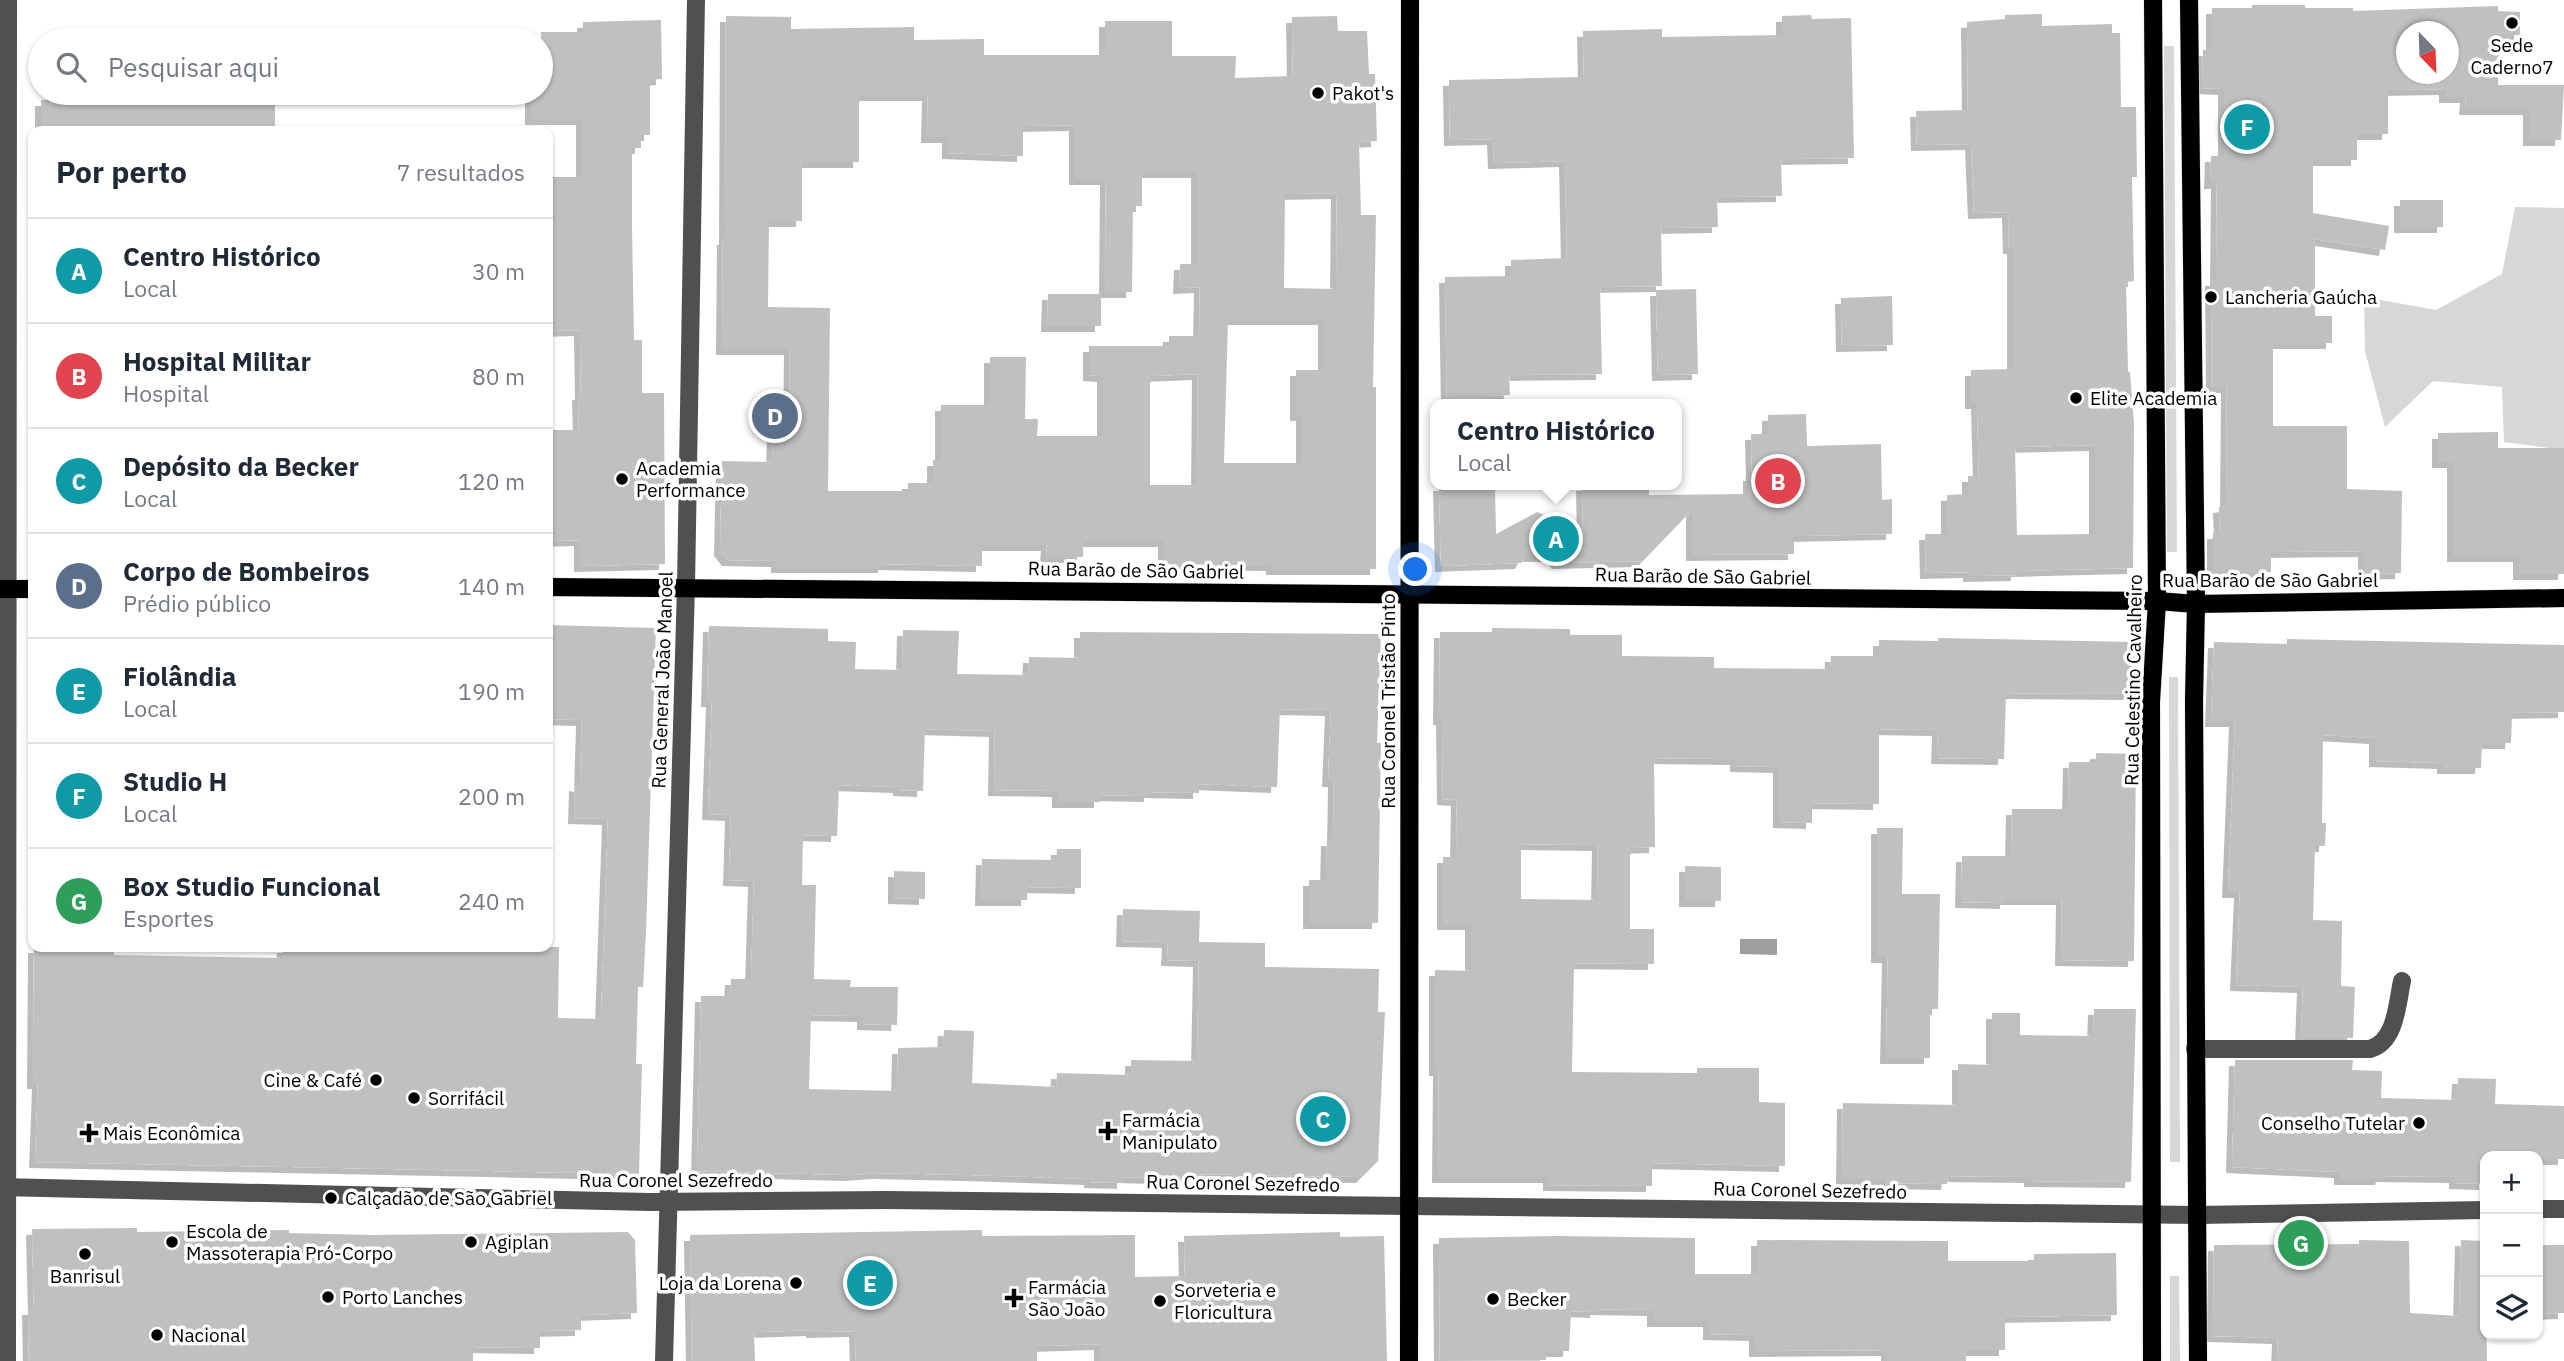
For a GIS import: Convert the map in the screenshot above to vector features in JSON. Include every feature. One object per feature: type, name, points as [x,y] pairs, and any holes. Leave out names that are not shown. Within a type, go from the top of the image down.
[{"type":"main road","name":"Rua Coronel Tristão Pinto","points":[[1409,1361],[1410,0]]},
{"type":"main road","name":"Rua Celestino Cavalheiro","points":[[2152,1361],[2151,702],[2157,601],[2153,0]]},
{"type":"main road","points":[[2189,0],[2196,604],[2194,700],[2198,1361]]},
{"type":"main road","name":"Rua Barão de São Gabriel","points":[[553,587],[686,586],[2157,601],[2196,604],[2564,598]]},
{"type":"main road","points":[[5,589],[28,589]]},
{"type":"street","points":[[7,1361],[4,1187],[8,0]]},
{"type":"street","name":"Rua General João Manoel","points":[[664,1361],[686,586],[696,0]]},
{"type":"street","points":[[2195,1049],[2378,1047],[2388,1038],[2402,981]]},
{"type":"street","name":"Rua Coronel Sezefredo","points":[[4,1187],[669,1202],[900,1200],[2152,1215],[2480,1210]]},
{"type":"street","points":[[2543,1209],[2564,1209]]},
{"type":"shaded area","points":[[2164,46],[2174,46],[2177,552],[2167,552]]},
{"type":"shaded area","points":[[2515,207],[2564,208],[2564,450],[2504,442],[2502,387],[2433,381],[2385,427],[2365,351],[2364,297],[2436,310],[2502,274]]},
{"type":"shaded area","points":[[2169,677],[2178,677],[2180,1162],[2170,1162]]},
{"type":"shaded area","points":[[1740,939],[1777,939],[1777,955],[1740,954]]},
{"type":"shaded area","points":[[2170,1276],[2179,1276],[2180,1361],[2170,1361]]},
{"type":"building","points":[[2305,5],[2305,8],[2353,8],[2353,11],[2498,6],[2498,11],[2520,12],[2520,35],[2499,35],[2498,85],[2564,85],[2561,140],[2529,140],[2529,109],[2465,109],[2466,97],[2445,97],[2445,89],[2388,90],[2388,134],[2357,134],[2357,160],[2313,160],[2313,213],[2389,226],[2385,250],[2315,239],[2315,316],[2332,316],[2332,343],[2273,343],[2273,426],[2347,426],[2347,489],[2402,491],[2401,573],[2364,574],[2364,551],[2271,552],[2271,572],[2213,572],[2213,533],[2220,533],[2219,507],[2226,506],[2227,387],[2212,387],[2211,280],[2216,280],[2217,183],[2210,183],[2211,156],[2224,156],[2224,89],[2202,88],[2203,50],[2212,50],[2212,8]]},
{"type":"building","points":[[2042,14],[2042,26],[2112,24],[2112,33],[2120,33],[2121,107],[2136,107],[2137,177],[2132,177],[2134,281],[2126,282],[2128,372],[2134,424],[2133,568],[2017,571],[2017,575],[1926,573],[1925,534],[1947,534],[1947,495],[1968,494],[1968,476],[1979,476],[1977,403],[1971,403],[1971,370],[2013,369],[2013,248],[2009,248],[2008,212],[1974,213],[1971,144],[1917,145],[1916,111],[1968,110],[1967,22],[2005,19],[2005,15]],"holes":[[[2095,445],[2095,534],[2017,535],[2015,447]]]},
{"type":"building","points":[[1811,15],[1812,19],[1851,18],[1854,158],[1781,159],[1782,196],[1717,197],[1718,227],[1661,228],[1662,286],[1600,287],[1602,374],[1509,375],[1510,395],[1485,396],[1485,399],[1447,399],[1445,277],[1511,276],[1511,260],[1567,258],[1565,161],[1494,163],[1493,139],[1450,140],[1449,80],[1584,77],[1583,31],[1662,29],[1662,37],[1782,35],[1782,16]]},
{"type":"building","points":[[726,16],[791,17],[791,29],[914,27],[914,40],[984,39],[984,55],[1105,55],[1105,21],[1172,21],[1172,56],[1236,56],[1235,78],[1293,76],[1292,17],[1337,16],[1338,31],[1367,31],[1369,74],[1375,74],[1377,141],[1359,142],[1361,215],[1376,215],[1373,387],[1376,387],[1376,569],[1272,569],[1272,565],[1164,564],[1164,541],[1083,541],[1083,557],[1046,557],[1047,545],[982,545],[982,566],[884,564],[884,567],[777,567],[777,561],[728,560],[720,550],[722,461],[772,462],[773,430],[789,430],[790,349],[722,349]],"holes":[[[859,95],[928,95],[927,137],[948,137],[948,153],[1023,156],[1023,126],[1075,125],[1075,179],[1106,179],[1105,292],[1132,292],[1133,206],[1142,206],[1142,172],[1197,172],[1197,264],[1180,264],[1179,288],[1200,287],[1199,336],[1169,336],[1169,346],[1089,346],[1089,375],[1103,376],[1103,436],[1037,436],[1038,419],[1025,419],[1026,357],[990,357],[990,405],[941,405],[941,460],[933,460],[933,483],[908,483],[908,491],[828,491],[830,308],[768,307],[769,221],[802,221],[802,162],[859,162]],[[1337,193],[1336,289],[1284,288],[1285,194]],[[1228,319],[1324,319],[1324,370],[1296,370],[1296,415],[1302,415],[1302,463],[1224,463]],[[1198,374],[1197,485],[1150,485],[1150,376]]]},
{"type":"building","points":[[661,20],[662,79],[650,80],[650,135],[641,135],[641,148],[632,148],[632,224],[634,340],[642,340],[642,393],[664,393],[665,564],[580,566],[580,540],[553,541],[553,430],[579,430],[578,394],[581,394],[580,330],[553,331],[553,177],[582,177],[582,119],[531,119],[531,105],[553,105],[553,32],[583,32],[583,22]]},
{"type":"building","points":[[41,105],[275,105],[275,126],[41,126]]},
{"type":"building","points":[[2400,200],[2443,200],[2443,227],[2400,227]]},
{"type":"building","points":[[1696,289],[1698,374],[1658,375],[1656,290]]},
{"type":"building","points":[[1048,294],[1101,294],[1101,326],[1047,326]]},
{"type":"building","points":[[1892,296],[1893,345],[1842,346],[1841,298]]},
{"type":"building","points":[[1806,414],[1807,446],[1881,444],[1882,500],[1892,499],[1892,534],[1794,536],[1794,554],[1692,555],[1692,510],[1643,561],[1558,563],[1553,556],[1525,556],[1521,563],[1441,566],[1439,490],[1495,490],[1496,534],[1537,512],[1583,533],[1582,490],[1649,490],[1649,495],[1749,494],[1749,475],[1752,475],[1751,434],[1768,434],[1768,415]]},
{"type":"building","points":[[2498,432],[2498,448],[2564,448],[2564,574],[2519,574],[2519,556],[2453,556],[2453,462],[2438,462],[2438,433]]},
{"type":"building","points":[[553,625],[656,628],[646,932],[643,987],[638,987],[636,1064],[642,1064],[639,1174],[35,1162],[38,1083],[33,1083],[34,952],[282,958],[283,952],[553,952],[553,947],[559,947],[558,1018],[601,1019],[608,819],[574,818],[575,785],[580,786],[582,720],[553,719]]},
{"type":"building","points":[[709,626],[828,629],[828,641],[856,642],[855,669],[902,670],[903,630],[959,631],[957,674],[1028,675],[1029,657],[1080,658],[1080,632],[1381,634],[1377,743],[1381,743],[1378,923],[1309,923],[1309,880],[1326,880],[1327,840],[1333,840],[1334,781],[1328,781],[1331,710],[1280,709],[1277,787],[1199,784],[1199,793],[1100,795],[1100,802],[1058,802],[1058,791],[994,790],[995,731],[925,729],[923,791],[899,790],[899,787],[839,785],[837,836],[803,835],[802,885],[816,885],[814,979],[851,980],[850,987],[898,987],[897,1025],[863,1024],[863,1016],[811,1015],[809,1089],[897,1091],[898,1048],[943,1047],[944,1030],[974,1031],[972,1083],[1056,1087],[1057,1073],[1131,1075],[1131,1060],[1197,1061],[1199,961],[1167,960],[1168,942],[1122,941],[1123,909],[1200,911],[1199,942],[1265,943],[1265,967],[1379,969],[1378,1012],[1385,1012],[1378,1161],[1362,1177],[1192,1174],[1192,1179],[1123,1177],[1123,1183],[1090,1182],[1090,1179],[970,1175],[697,1171],[701,996],[730,996],[731,979],[751,979],[754,881],[729,880],[731,815],[708,814],[712,701],[707,701]]},
{"type":"building","points":[[1492,628],[1570,629],[1570,635],[1622,635],[1622,656],[1714,657],[1714,668],[1830,669],[1831,656],[1879,656],[1879,640],[1938,641],[1938,638],[2135,642],[2134,694],[2006,693],[2004,759],[1937,758],[1938,730],[1879,729],[1879,804],[1812,803],[1812,823],[1779,822],[1779,767],[1736,766],[1736,759],[1654,758],[1655,847],[1630,848],[1630,929],[1654,929],[1654,964],[1574,963],[1572,1072],[1697,1073],[1697,1068],[1759,1068],[1759,1102],[1785,1103],[1785,1166],[1652,1163],[1652,1186],[1549,1185],[1549,1177],[1438,1177],[1439,1070],[1435,1070],[1435,970],[1471,971],[1471,924],[1443,924],[1443,857],[1456,857],[1457,800],[1443,799],[1442,719],[1439,719],[1440,632],[1492,632]],"holes":[[[1521,844],[1598,845],[1597,900],[1521,899]]]},
{"type":"building","points":[[2287,639],[2564,645],[2564,712],[2512,713],[2511,743],[2482,743],[2481,768],[2443,768],[2443,763],[2375,761],[2375,738],[2323,735],[2322,823],[2326,823],[2325,846],[2315,846],[2313,920],[2342,921],[2341,986],[2355,987],[2353,1038],[2301,1038],[2303,987],[2236,985],[2240,892],[2228,892],[2235,721],[2211,721],[2214,642],[2287,644]]},
{"type":"building","points":[[2096,753],[2136,754],[2134,961],[2061,960],[2062,899],[2006,899],[2006,903],[1961,902],[1962,856],[2011,856],[2012,809],[2068,809],[2069,762],[2096,762]]},
{"type":"building","points":[[1877,828],[1903,828],[1902,894],[1940,894],[1938,1009],[1930,1009],[1930,1058],[1886,1058],[1888,957],[1877,957]]},
{"type":"building","points":[[1057,849],[1081,849],[1081,888],[1027,887],[1027,900],[981,900],[982,859],[1056,860]]},
{"type":"building","points":[[1685,866],[1721,867],[1721,901],[1685,901]]},
{"type":"building","points":[[894,871],[925,872],[925,899],[894,898]]},
{"type":"building","points":[[2094,1009],[2136,1009],[2131,1182],[2030,1181],[2030,1177],[1948,1176],[1947,1184],[1842,1179],[1843,1103],[1958,1105],[1958,1064],[1992,1065],[1992,1013],[2020,1013],[2020,1035],[2093,1036]]},
{"type":"building","points":[[2235,1060],[2353,1060],[2352,1070],[2382,1071],[2381,1098],[2457,1100],[2458,1078],[2496,1079],[2495,1104],[2564,1106],[2564,1159],[2543,1159],[2543,1151],[2480,1151],[2480,1184],[2455,1183],[2455,1177],[2382,1176],[2381,1179],[2340,1179],[2340,1172],[2232,1167]]},
{"type":"building","points":[[137,1228],[137,1232],[289,1230],[289,1233],[372,1235],[628,1232],[635,1240],[637,1313],[581,1315],[581,1330],[540,1331],[540,1348],[473,1347],[473,1361],[29,1361],[28,1309],[34,1309],[32,1229]]},
{"type":"building","points":[[982,1230],[982,1236],[1135,1235],[1135,1277],[1185,1276],[1184,1236],[1340,1232],[1340,1237],[1384,1236],[1387,1361],[1100,1361],[1100,1344],[1037,1346],[1037,1361],[856,1361],[855,1331],[812,1330],[754,1332],[755,1361],[692,1361],[690,1235]]},
{"type":"building","points":[[1439,1238],[1695,1238],[1695,1274],[1757,1274],[1757,1240],[1948,1241],[1948,1261],[2034,1261],[2034,1254],[2116,1253],[2117,1315],[2005,1317],[2005,1350],[1966,1350],[1966,1361],[1887,1361],[1887,1350],[1755,1351],[1755,1335],[1709,1334],[1709,1321],[1653,1321],[1653,1310],[1596,1309],[1596,1312],[1571,1311],[1569,1351],[1546,1351],[1546,1360],[1440,1361]]},
{"type":"building","points":[[2359,1240],[2409,1241],[2410,1313],[2459,1316],[2461,1240],[2480,1241],[2480,1340],[2487,1340],[2487,1361],[2277,1361],[2278,1338],[2213,1336],[2214,1245],[2359,1244]]},
{"type":"building","points":[[2543,1245],[2564,1245],[2564,1313],[2543,1314]]},
{"type":"place","name":"Sede Caderno7","points":[[2512,23]]},
{"type":"place","name":"Pakot's","points":[[1318,93]]},
{"type":"place","name":"Studio H","points":[[2247,127]]},
{"type":"place","name":"Lancheria Gaúcha","points":[[2211,297]]},
{"type":"place","name":"Elite Academia","points":[[2076,398]]},
{"type":"place","name":"Corpo de Bombeiros","points":[[775,416]]},
{"type":"place","name":"Academia Performance","points":[[622,479]]},
{"type":"place","name":"Hospital Militar","points":[[1778,481]]},
{"type":"place","name":"Centro Histórico","points":[[1556,539]]},
{"type":"place","name":"Cine & Café","points":[[376,1080]]},
{"type":"place","name":"Sorrifácil","points":[[414,1098]]},
{"type":"place","name":"Depósito da Becker","points":[[1323,1119]]},
{"type":"place","name":"Conselho Tutelar","points":[[2419,1123]]},
{"type":"place","name":"Farmácia Manipulato","points":[[1108,1131]]},
{"type":"place","name":"Mais Econômica","points":[[89,1133]]},
{"type":"place","name":"Calçadão de São Gabriel","points":[[331,1198]]},
{"type":"place","name":"Escola de Massoterapia Pró-Corpo","points":[[172,1242]]},
{"type":"place","name":"Agiplan","points":[[471,1242]]},
{"type":"place","name":"Box Studio Funcional","points":[[2301,1243]]},
{"type":"place","name":"Banrisul","points":[[85,1254]]},
{"type":"place","name":"Loja da Lorena","points":[[796,1283]]},
{"type":"place","name":"Fiolândia","points":[[870,1283]]},
{"type":"place","name":"Porto Lanches","points":[[328,1297]]},
{"type":"place","name":"Farmácia São João","points":[[1014,1298]]},
{"type":"place","name":"Becker","points":[[1493,1299]]},
{"type":"place","name":"Sorveteria e Floricultura","points":[[1160,1301]]},
{"type":"place","name":"Nacional","points":[[157,1335]]}]
